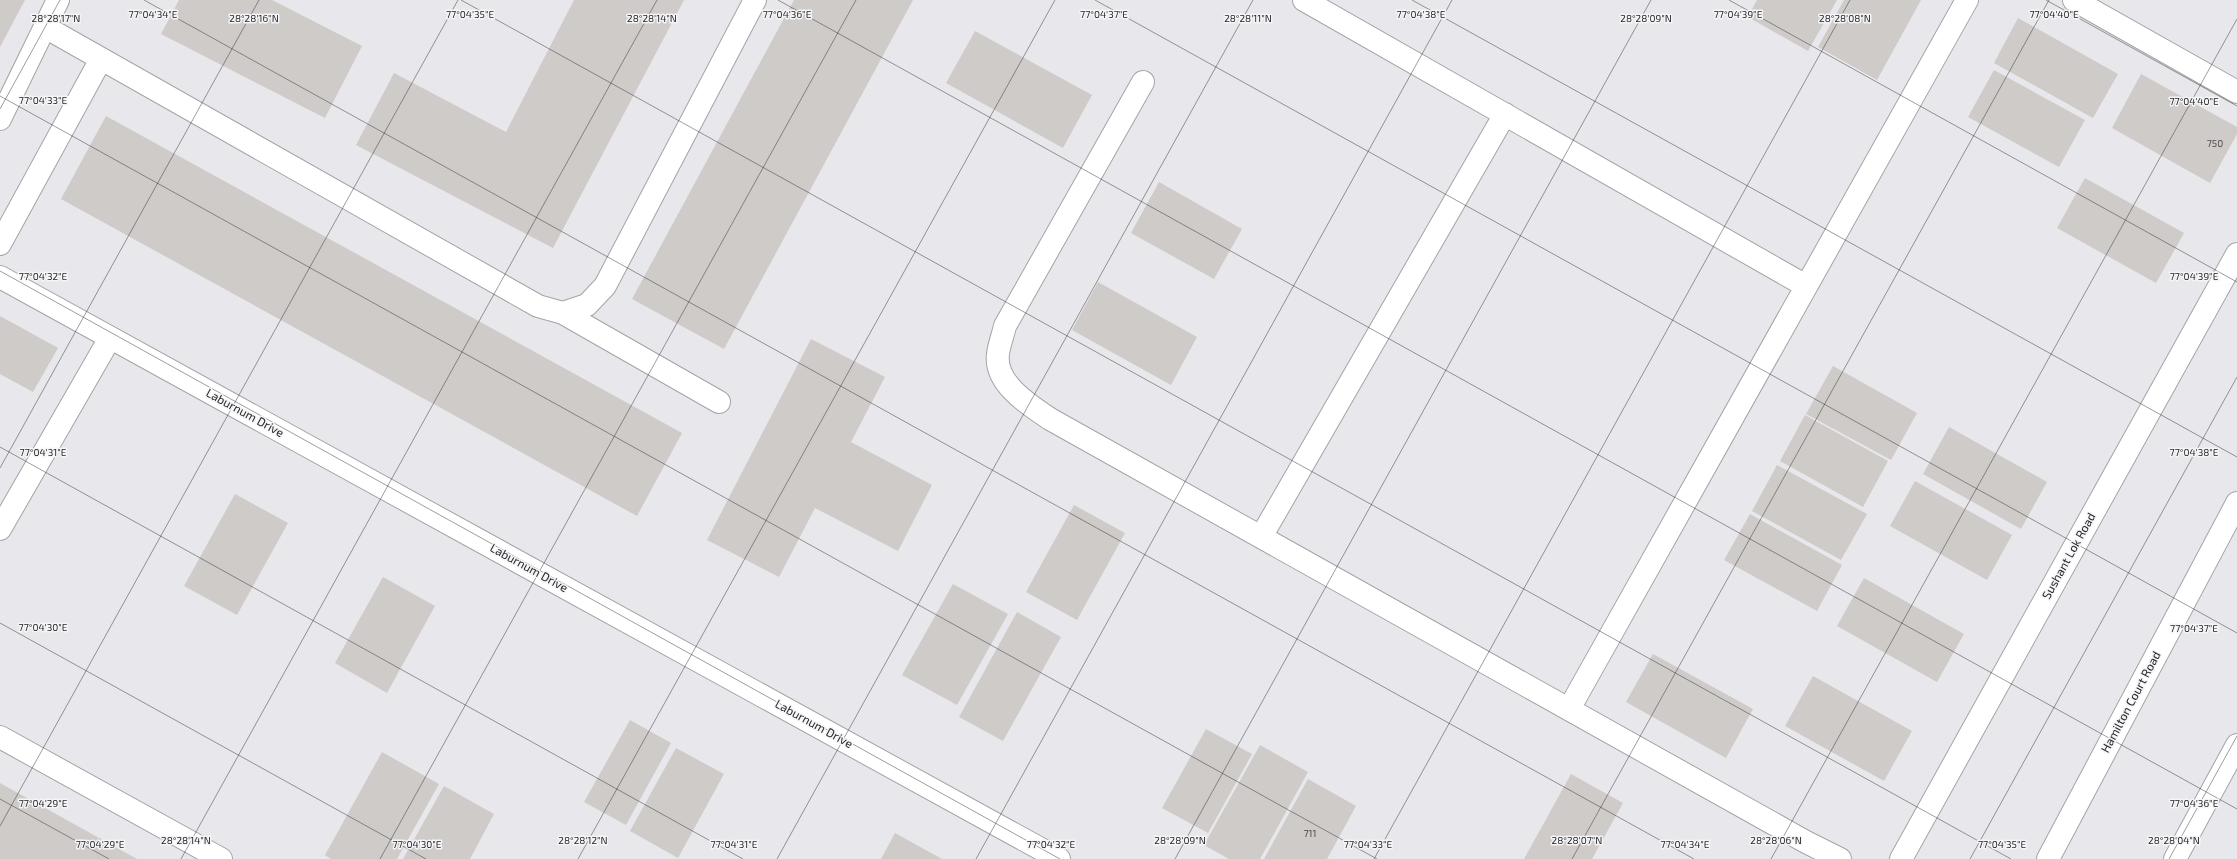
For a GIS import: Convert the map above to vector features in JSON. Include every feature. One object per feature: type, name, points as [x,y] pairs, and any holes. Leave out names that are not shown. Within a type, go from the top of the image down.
[{"type":"street","points":[[0,118],[58,0]]},
{"type":"street","points":[[562,313],[587,306],[605,286],[755,0]]},
{"type":"street","points":[[1304,0],[1806,286]]},
{"type":"street","points":[[1569,710],[1967,0]]},
{"type":"street","points":[[2074,0],[2237,92]]},
{"type":"street","points":[[45,27],[538,306],[562,313],[719,402]]},
{"type":"street","points":[[0,244],[101,59]]},
{"type":"street","points":[[1143,82],[1005,326],[997,355],[1003,379],[1023,400],[1050,419],[1569,710],[1806,842],[1840,859]]},
{"type":"street","points":[[1261,537],[1505,114]]},
{"type":"street","name":"Sushant Lok Road","points":[[1901,859],[2237,254]]},
{"type":"street","name":"Laburnum Drive","points":[[0,277],[1059,859]]},
{"type":"street","points":[[0,529],[110,338]]},
{"type":"street","name":"Hamilton Court Road","points":[[2048,859],[2237,503]]},
{"type":"street","points":[[0,738],[221,859]]},
{"type":"street","points":[[2175,859],[2237,745]]},
{"type":"building","points":[[0,0],[25,0],[0,47]]},
{"type":"building","points":[[179,0],[272,0],[362,46],[325,118],[161,34]]},
{"type":"building","points":[[574,0],[684,0],[553,248],[356,145],[394,73],[506,132]]},
{"type":"building","points":[[794,0],[913,0],[724,349],[632,299]]},
{"type":"building","points":[[1757,0],[1837,0],[1808,51],[1748,17]]},
{"type":"building","points":[[1844,0],[1921,0],[1877,80],[1818,47]]},
{"type":"building","points":[[2018,18],[2118,74],[2093,118],[1994,63]]},
{"type":"building","points":[[975,31],[1092,95],[1063,148],[946,83]]},
{"type":"building","points":[[1994,70],[2085,120],[2059,167],[1968,117]]},
{"type":"building","points":[[2141,74],[2237,127],[2237,134],[2210,183],[2112,128]]},
{"type":"building","points":[[106,116],[682,433],[637,516],[61,199]]},
{"type":"building","points":[[2085,178],[2184,233],[2156,283],[2057,228]]},
{"type":"building","points":[[1159,182],[1242,229],[1214,279],[1131,233]]},
{"type":"building","points":[[1098,282],[1197,337],[1171,385],[1072,330]]},
{"type":"building","points":[[0,316],[58,348],[33,392],[0,374]]},
{"type":"building","points":[[811,339],[885,377],[851,442],[932,485],[898,551],[815,508],[779,577],[707,540]]},
{"type":"building","points":[[1833,366],[1917,413],[1891,460],[1806,414]]},
{"type":"building","points":[[1805,415],[1888,461],[1863,507],[1780,461]]},
{"type":"building","points":[[1949,427],[2047,482],[2021,529],[1923,474]]},
{"type":"building","points":[[1777,465],[1867,514],[1841,560],[1752,511]]},
{"type":"building","points":[[1915,481],[2012,535],[1987,580],[1890,526]]},
{"type":"building","points":[[235,494],[288,523],[237,615],[184,586]]},
{"type":"building","points":[[1074,505],[1125,533],[1077,620],[1026,592]]},
{"type":"building","points":[[1750,514],[1842,565],[1817,611],[1724,560]]},
{"type":"building","points":[[383,577],[435,606],[387,693],[335,663]]},
{"type":"building","points":[[1864,578],[1964,634],[1937,682],[1837,626]]},
{"type":"building","points":[[953,584],[1008,614],[957,705],[902,675]]},
{"type":"building","points":[[1017,612],[1061,637],[1003,741],[959,717]]},
{"type":"building","points":[[1653,654],[1753,709],[1726,758],[1626,702]]},
{"type":"building","points":[[1813,676],[1912,731],[1884,781],[1785,726]]},
{"type":"building","points":[[630,720],[671,743],[626,825],[584,802]]},
{"type":"building","points":[[1206,729],[1252,754],[1208,833],[1162,808]]},
{"type":"building","points":[[1260,745],[1308,772],[1260,859],[1229,859],[1204,845]]},
{"type":"building","points":[[676,748],[724,774],[678,858],[630,831]]},
{"type":"building","points":[[382,752],[439,784],[397,859],[331,859],[325,855]]},
{"type":"building","points":[[1571,774],[1623,803],[1592,859],[1524,859]]},
{"type":"building","points":[[1308,779],[1356,806],[1327,859],[1264,859]]},
{"type":"building","points":[[0,783],[137,859],[0,859]]},
{"type":"building","points":[[444,786],[494,814],[470,859],[403,859]]},
{"type":"building","points":[[895,833],[942,859],[881,859]]}]
